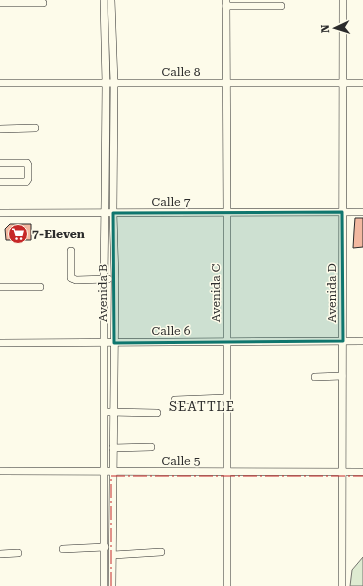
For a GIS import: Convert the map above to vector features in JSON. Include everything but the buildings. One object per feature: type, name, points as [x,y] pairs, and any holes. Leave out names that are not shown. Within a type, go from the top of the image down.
[{"type":"street","name":"Avenida B","points":[[104,0],[106,83],[113,213],[114,279],[112,586]]},
{"type":"street","name":"Avenida B","points":[[104,586],[105,213],[109,137],[114,83],[111,0]]},
{"type":"street","name":"Avenida D","points":[[342,586],[343,0]]},
{"type":"street","points":[[0,3],[43,3]]},
{"type":"street","points":[[226,3],[281,6]]},
{"type":"street","name":"Avenida C","points":[[226,3],[226,586]]},
{"type":"street","name":"Calle 8","points":[[0,83],[363,83]]},
{"type":"street","points":[[0,129],[35,128]]},
{"type":"street","points":[[0,163],[27,163],[28,165],[28,179],[26,182],[0,182]]},
{"type":"street","name":"Calle 7","points":[[0,213],[363,212]]},
{"type":"street","points":[[71,251],[71,278],[76,280],[114,279]]},
{"type":"street","points":[[0,287],[40,287]]},
{"type":"street","name":"Calle 6","points":[[0,343],[363,341]]},
{"type":"street","points":[[315,377],[342,376]]},
{"type":"street","points":[[175,400],[226,398]]},
{"type":"street","points":[[105,412],[157,413]]},
{"type":"street","points":[[113,448],[151,447]]},
{"type":"street","name":"Calle 5","points":[[0,471],[363,472]]},
{"type":"street","points":[[105,522],[113,522]]},
{"type":"street","points":[[63,549],[105,547]]},
{"type":"street","points":[[113,555],[161,552]]},
{"type":"street","points":[[0,554],[18,554]]},
{"type":"highlighted area","points":[[342,212],[343,341],[114,343],[113,213]]},
{"type":"green space","points":[[363,557],[363,586],[350,586],[352,570]]},
{"type":"power","points":[[111,586],[111,476],[363,476]]},
{"type":"place","name":"7-Eleven","points":[[18,234]]},
{"type":"district","name":"SEATTLE","points":[[202,406]]}]
